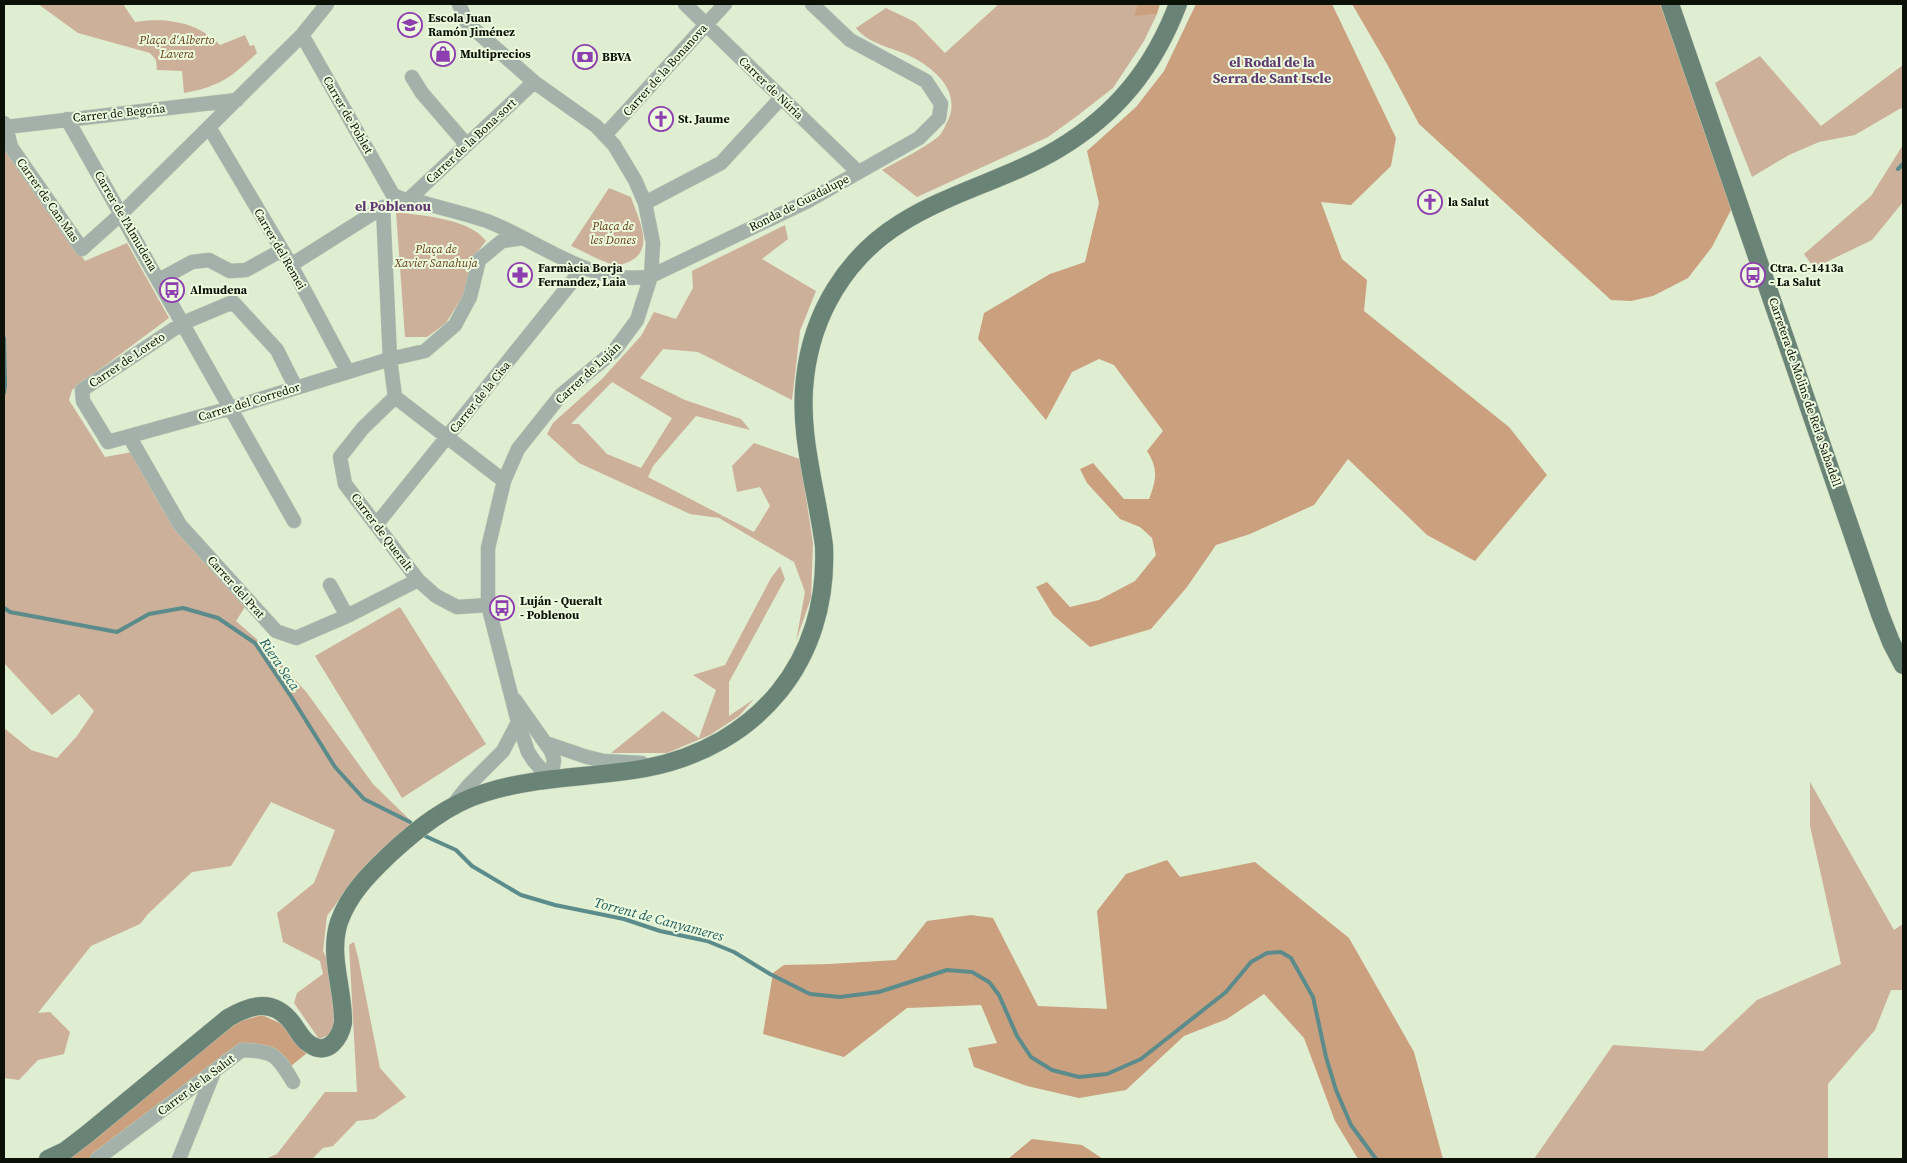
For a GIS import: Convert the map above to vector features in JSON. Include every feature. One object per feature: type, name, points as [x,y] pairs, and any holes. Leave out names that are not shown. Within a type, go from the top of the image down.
[{"type":"main road","points":[[49,1159],[86,1135],[220,1024],[240,1011],[260,1006],[272,1007],[287,1016],[310,1045],[318,1048],[334,1043],[342,1031],[344,1016],[335,941],[346,904],[356,888],[382,861],[411,836],[452,806],[471,797],[501,788],[662,764],[706,749],[745,726],[763,710],[783,687],[798,664],[808,644],[821,601],[824,564],[819,509],[804,426],[804,380],[812,338],[819,319],[836,286],[863,253],[901,222],[946,200],[1040,160],[1095,124],[1117,105],[1142,74],[1163,38],[1178,4]]},
{"type":"main road","name":"Carretera de Molins de Rei a Sabadell","points":[[1670,4],[1880,614],[1903,666]]},
{"type":"street","points":[[122,213],[302,35],[327,4]]},
{"type":"street","name":"Carrer de Luján","points":[[460,4],[467,23],[534,82],[596,126],[614,145],[645,202],[653,243],[651,276],[637,320],[614,351],[561,395],[518,449],[504,480],[488,548],[488,605],[518,722],[528,752],[551,780]]},
{"type":"street","name":"Carrer de Núria","points":[[685,4],[858,172]]},
{"type":"street","name":"Carrer de la Bonanova","points":[[605,136],[725,4]]},
{"type":"street","name":"Ronda de Guadalupe","points":[[651,276],[808,201],[918,138],[939,118],[941,104],[926,81],[850,40],[812,4]]},
{"type":"street","name":"Carrer de Poblet","points":[[302,35],[394,195],[407,201]]},
{"type":"street","points":[[412,76],[422,93],[466,144]]},
{"type":"street","name":"Carrer de la Bona-sort","points":[[407,201],[534,82]]},
{"type":"street","points":[[645,202],[721,163],[781,98]]},
{"type":"street","name":"Carrer de Begoña","points":[[5,125],[237,100]]},
{"type":"street","name":"Carrer de l'Almudena","points":[[68,119],[294,521]]},
{"type":"street","name":"Carrer de Can Mas","points":[[5,125],[12,147],[82,250],[122,213]]},
{"type":"street","name":"Carrer del Remei","points":[[209,127],[291,265],[348,372]]},
{"type":"street","points":[[407,201],[417,201],[487,221],[584,268],[637,279],[651,276]]},
{"type":"street","points":[[291,265],[383,207],[390,359],[395,397],[504,480]]},
{"type":"street","points":[[390,359],[425,351],[455,325],[470,298],[479,260],[502,241],[523,238]]},
{"type":"street","points":[[159,280],[192,262],[209,260],[230,271],[246,270],[282,250]]},
{"type":"street","name":"Carrer de la Cisa","points":[[376,525],[584,268]]},
{"type":"street","name":"Carrer de Loreto","points":[[108,442],[82,401],[82,390],[183,323],[233,302],[277,350],[296,388]]},
{"type":"street","name":"Carrer del Corredor","points":[[108,442],[231,408],[390,359]]},
{"type":"street","name":"Carrer de Queralt","points":[[395,397],[363,428],[340,457],[345,484],[418,580],[436,596],[457,608],[488,605]]},
{"type":"street","name":"Carrer del Prat","points":[[129,436],[180,525],[276,632],[296,638],[348,616],[418,580]]},
{"type":"street","points":[[330,585],[348,616]]},
{"type":"street","points":[[512,696],[546,743],[554,760],[551,780]]},
{"type":"street","points":[[452,806],[468,786],[503,751],[518,722]]},
{"type":"street","points":[[546,743],[604,761],[662,764]]},
{"type":"street","name":"Carrer de la Salut","points":[[97,1159],[242,1050],[264,1051],[280,1060],[293,1082]]},
{"type":"street","points":[[179,1159],[215,1071]]},
{"type":"green space","name":"Plaça d'Alberto Lavera","points":[[38,4],[123,4],[135,22],[158,20],[181,23],[202,31],[220,45],[245,35],[250,46],[254,45],[257,53],[224,80],[184,93],[182,71],[157,70],[156,60],[150,53],[78,33]]},
{"type":"green space","points":[[999,4],[1138,4],[1135,15],[1157,14],[1144,41],[1113,88],[1077,116],[1048,137],[917,197],[882,170],[918,151],[939,136],[950,113],[952,103],[950,94],[939,77],[923,63],[875,42],[861,34],[856,28],[886,8],[915,22],[945,53]]},
{"type":"green space","points":[[1760,56],[1821,126],[1903,65],[1903,109],[1901,108],[1855,135],[1819,142],[1789,155],[1752,177],[1715,83]]},
{"type":"green space","points":[[4,140],[85,261],[127,243],[169,318],[72,390],[69,400],[105,457],[132,452],[245,607],[236,621],[269,650],[307,693],[373,784],[414,824],[356,877],[327,916],[323,951],[328,961],[336,1021],[329,1035],[319,1039],[294,1003],[297,993],[323,974],[320,961],[283,942],[277,913],[314,883],[335,830],[271,802],[231,866],[192,872],[140,924],[91,946],[38,1013],[50,1012],[70,1032],[64,1054],[38,1060],[19,1080],[4,1078],[4,728],[31,750],[57,758],[77,736],[94,711],[79,694],[52,715],[4,663]]},
{"type":"green space","points":[[1903,145],[1903,202],[1872,240],[1814,268],[1804,254],[1871,196]]},
{"type":"green space","name":"Plaça de les Dones","points":[[609,188],[631,197],[642,231],[642,247],[639,254],[630,261],[619,265],[603,261],[571,246]]},
{"type":"green space","name":"Plaça de Xavier Sanahuja","points":[[396,212],[445,219],[469,227],[486,241],[472,259],[464,294],[446,323],[427,337],[405,337]]},
{"type":"green space","points":[[785,225],[788,239],[762,259],[816,291],[800,331],[792,400],[698,352],[663,349],[640,378],[685,400],[741,419],[750,430],[696,416],[653,466],[648,477],[754,532],[770,506],[760,487],[737,492],[732,466],[754,443],[800,459],[813,543],[811,598],[796,641],[805,592],[794,562],[719,518],[690,514],[579,463],[547,434],[553,423],[602,379],[641,336],[654,312],[676,319],[693,288],[692,271]],"holes":[[[612,382],[672,418],[641,468],[607,454],[579,424],[571,424]]]},
{"type":"green space","points":[[780,566],[785,579],[729,682],[729,716],[754,699],[739,716],[710,735],[667,753],[611,753],[663,711],[699,738],[716,690],[693,675],[725,665],[771,578]]},
{"type":"green space","points":[[400,607],[486,744],[402,798],[315,656]]},
{"type":"green space","points":[[1810,782],[1894,930],[1903,924],[1903,990],[1891,990],[1875,1030],[1828,1084],[1828,1159],[1534,1159],[1613,1045],[1703,1051],[1757,1000],[1841,964],[1810,826]]},
{"type":"green space","points":[[354,942],[380,1068],[406,1097],[374,1119],[357,1121],[333,1146],[323,1148],[312,1159],[265,1159],[277,1154],[325,1092],[357,1092],[349,945]]},
{"type":"shaded area","points":[[1138,4],[1160,4],[1157,14],[1134,16]]},
{"type":"shaded area","points":[[1196,4],[1332,4],[1396,138],[1391,166],[1351,205],[1321,202],[1342,259],[1367,280],[1364,311],[1509,427],[1547,475],[1475,561],[1427,535],[1348,459],[1314,505],[1250,534],[1216,545],[1187,587],[1151,629],[1090,647],[1053,615],[1036,587],[1047,582],[1070,607],[1099,600],[1135,581],[1156,555],[1152,538],[1140,527],[1120,519],[1087,483],[1080,469],[1093,463],[1124,499],[1149,499],[1155,480],[1155,468],[1147,451],[1163,431],[1114,365],[1099,359],[1072,372],[1046,420],[978,339],[984,313],[1050,274],[1085,262],[1099,203],[1087,151],[1136,107],[1164,71]]},
{"type":"shaded area","points":[[1352,4],[1660,4],[1733,206],[1712,247],[1688,278],[1653,296],[1631,301],[1611,300],[1419,124]]},
{"type":"shaded area","points":[[1167,860],[1180,877],[1255,862],[1349,938],[1414,1052],[1443,1159],[1358,1159],[1335,1121],[1304,1038],[1264,994],[1227,1019],[1184,1036],[1126,1090],[1079,1098],[1027,1086],[974,1067],[968,1048],[997,1043],[981,1005],[907,1008],[844,1057],[763,1034],[773,973],[784,965],[896,960],[927,921],[971,915],[993,918],[1038,1006],[1107,1009],[1097,911],[1126,874]]},
{"type":"shaded area","points":[[262,1015],[284,1025],[307,1053],[286,1070],[280,1060],[242,1050],[97,1159],[64,1159],[230,1024]]},
{"type":"shaded area","points":[[1032,1139],[1082,1145],[1103,1159],[1008,1159]]},
{"type":"waterway","points":[[1898,169],[1903,164]]},
{"type":"waterway","name":"Riera Seca","points":[[4,338],[4,393]]},
{"type":"waterway","name":"Riera Seca","points":[[4,608],[10,612],[117,632],[149,614],[183,608],[218,618],[255,643],[335,767],[364,799],[410,822]]},
{"type":"waterway","name":"Torrent de Canyameres","points":[[425,836],[456,850],[472,866],[521,895],[555,905],[624,919],[660,931],[707,941],[734,952],[770,974],[810,994],[840,997],[879,992],[947,970],[972,972],[989,982],[999,995],[1017,1036],[1031,1057],[1052,1070],[1079,1077],[1107,1074],[1141,1059],[1226,992],[1251,962],[1267,953],[1281,952],[1291,958],[1313,997],[1326,1057],[1336,1090],[1351,1125],[1376,1159]]},
{"type":"place","name":"Escola Juan Ramón Jiménez","points":[[410,25]]},
{"type":"place","name":"Multiprecios","points":[[443,54]]},
{"type":"place","name":"BBVA","points":[[585,57]]},
{"type":"place","name":"St. Jaume","points":[[661,119]]},
{"type":"place","name":"la Salut","points":[[1430,202]]},
{"type":"place","name":"Farmàcia Borja Fernandez, Laia","points":[[520,275]]},
{"type":"place","name":"Ctra. C-1413a - La Salut","points":[[1753,275]]},
{"type":"place","name":"Almudena","points":[[172,290]]},
{"type":"place","name":"Luján - Queralt - Poblenou","points":[[502,608]]},
{"type":"district","name":"el Rodal de la Serra de Sant Iscle","points":[[1272,70]]},
{"type":"district","name":"el Poblenou","points":[[393,206]]}]
